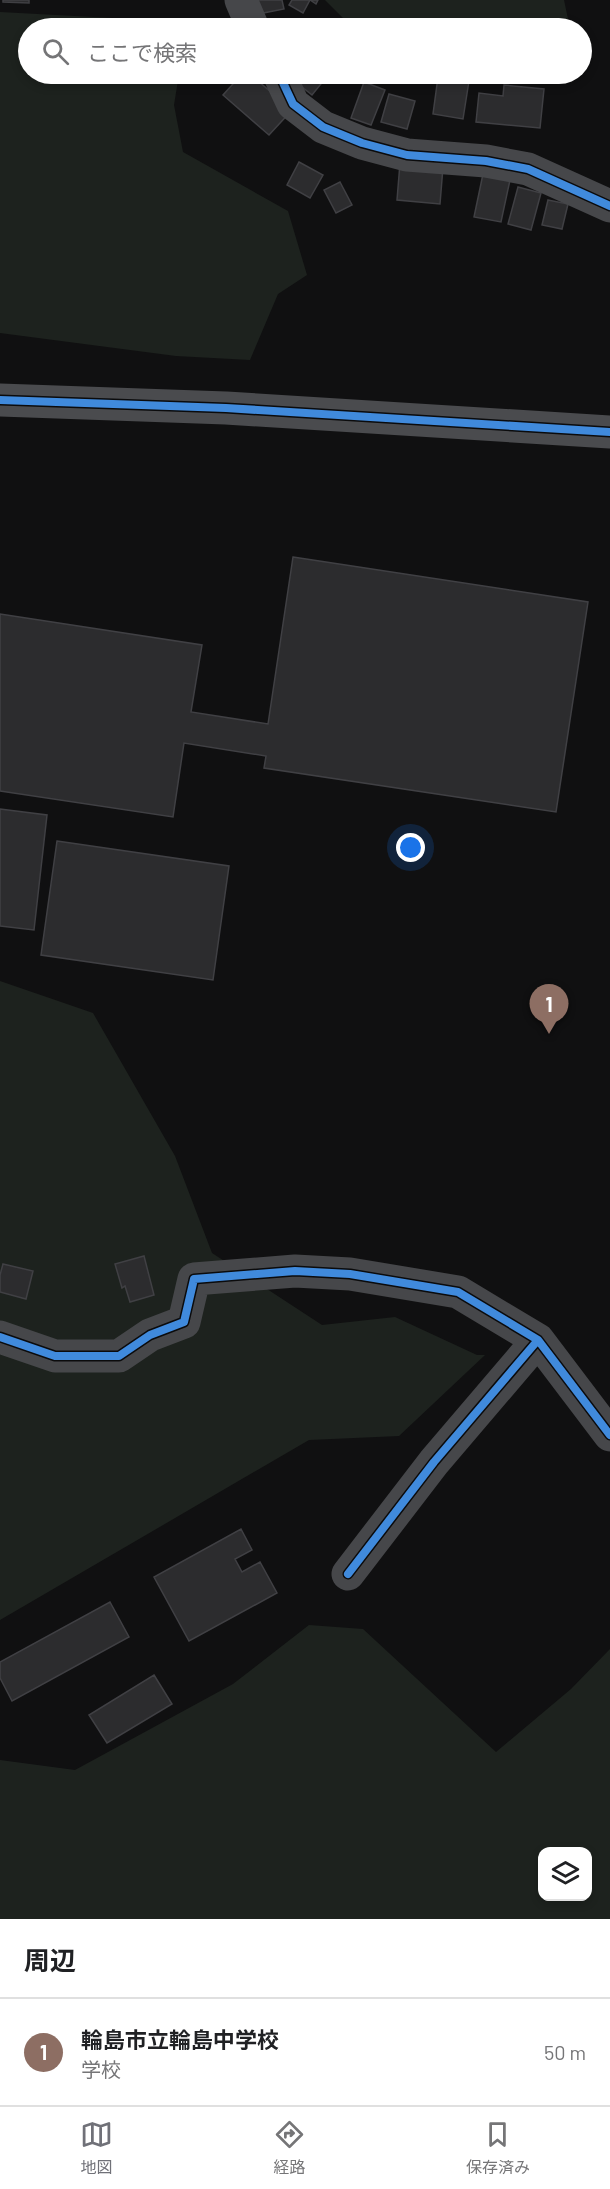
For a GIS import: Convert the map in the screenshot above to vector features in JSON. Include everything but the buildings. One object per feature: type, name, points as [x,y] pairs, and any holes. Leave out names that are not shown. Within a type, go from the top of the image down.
[{"type":"street","points":[[241,0],[249,18]]},
{"type":"street","points":[[284,84],[293,104],[323,127],[362,143],[407,155],[486,161],[528,169],[610,206]]},
{"type":"street","points":[[0,400],[226,408],[610,432]]},
{"type":"street","points":[[0,1337],[55,1356],[118,1356],[150,1335],[184,1322],[194,1279],[295,1271],[350,1274],[458,1292],[538,1340],[610,1435]]},
{"type":"street","points":[[348,1574],[434,1461],[538,1340]]},
{"type":"shaded area","points":[[325,0],[564,0],[568,18],[343,18]]},
{"type":"shaded area","points":[[0,12],[112,18],[18,18],[18,84],[177,84],[174,105],[183,152],[288,211],[307,275],[278,294],[250,360],[176,356],[0,333]]},
{"type":"shaded area","points":[[0,981],[93,1013],[175,1156],[212,1253],[322,1325],[395,1317],[477,1355],[485,1355],[399,1436],[309,1440],[0,1620]]},
{"type":"shaded area","points":[[309,1625],[363,1629],[496,1752],[571,1689],[610,1649],[610,1919],[0,1919],[0,1760],[75,1770],[233,1684]]},
{"type":"cycle path","points":[[284,84],[293,104],[323,127],[362,143],[407,155],[486,161],[528,169],[610,206]]},
{"type":"cycle path","points":[[0,400],[226,408],[610,432]]},
{"type":"cycle path","points":[[0,1337],[55,1356],[119,1356],[150,1335],[184,1322],[194,1279],[295,1271],[350,1274],[458,1292],[538,1340],[610,1435]]},
{"type":"cycle path","points":[[348,1574],[434,1462],[538,1340]]},
{"type":"place","name":"輪島市立輪島中学校","points":[[549,1034]]}]
